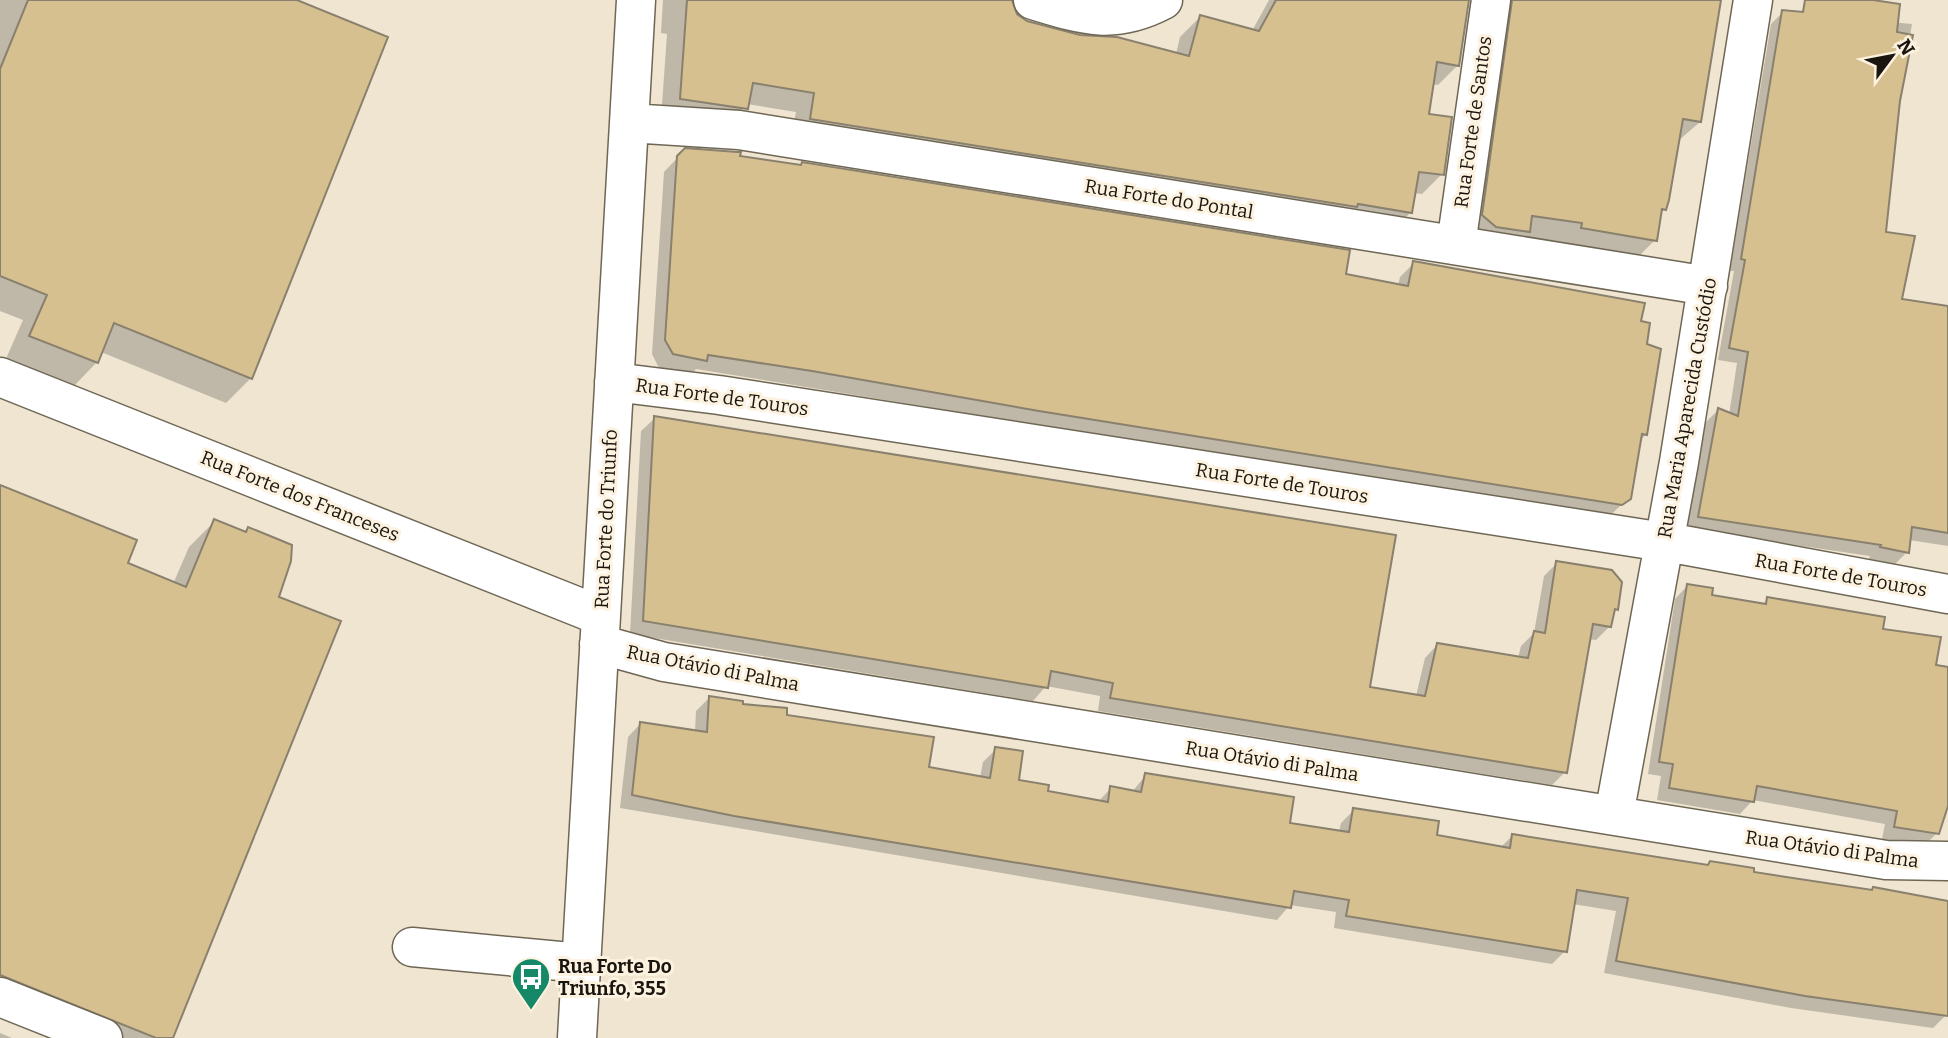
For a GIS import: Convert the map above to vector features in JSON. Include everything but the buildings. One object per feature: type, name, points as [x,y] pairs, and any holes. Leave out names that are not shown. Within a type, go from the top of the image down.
[{"type":"street","name":"Rua Forte do Triunfo","points":[[577,1038],[636,0]]},
{"type":"street","points":[[1032,0],[1091,18],[1146,9],[1163,0]]},
{"type":"street","name":"Rua Forte de Santos","points":[[1456,245],[1491,0]]},
{"type":"street","name":"Rua Maria Aparecida Custódio","points":[[1614,815],[1708,286],[1753,0]]},
{"type":"street","name":"Rua Forte do Pontal","points":[[629,123],[739,130],[1708,286]]},
{"type":"street","name":"Rua Forte dos Franceses","points":[[0,377],[600,630]]},
{"type":"street","name":"Rua Forte de Touros","points":[[614,382],[719,395],[1664,542],[1948,594]]},
{"type":"street","name":"Rua Otávio di Palma","points":[[600,630],[664,663],[1886,860],[1948,861]]},
{"type":"street","points":[[412,947],[581,963]]},
{"type":"street","points":[[0,998],[103,1038]]},
{"type":"place","name":"Rua Forte Do Triunfo, 355","points":[[531,1011]]}]
